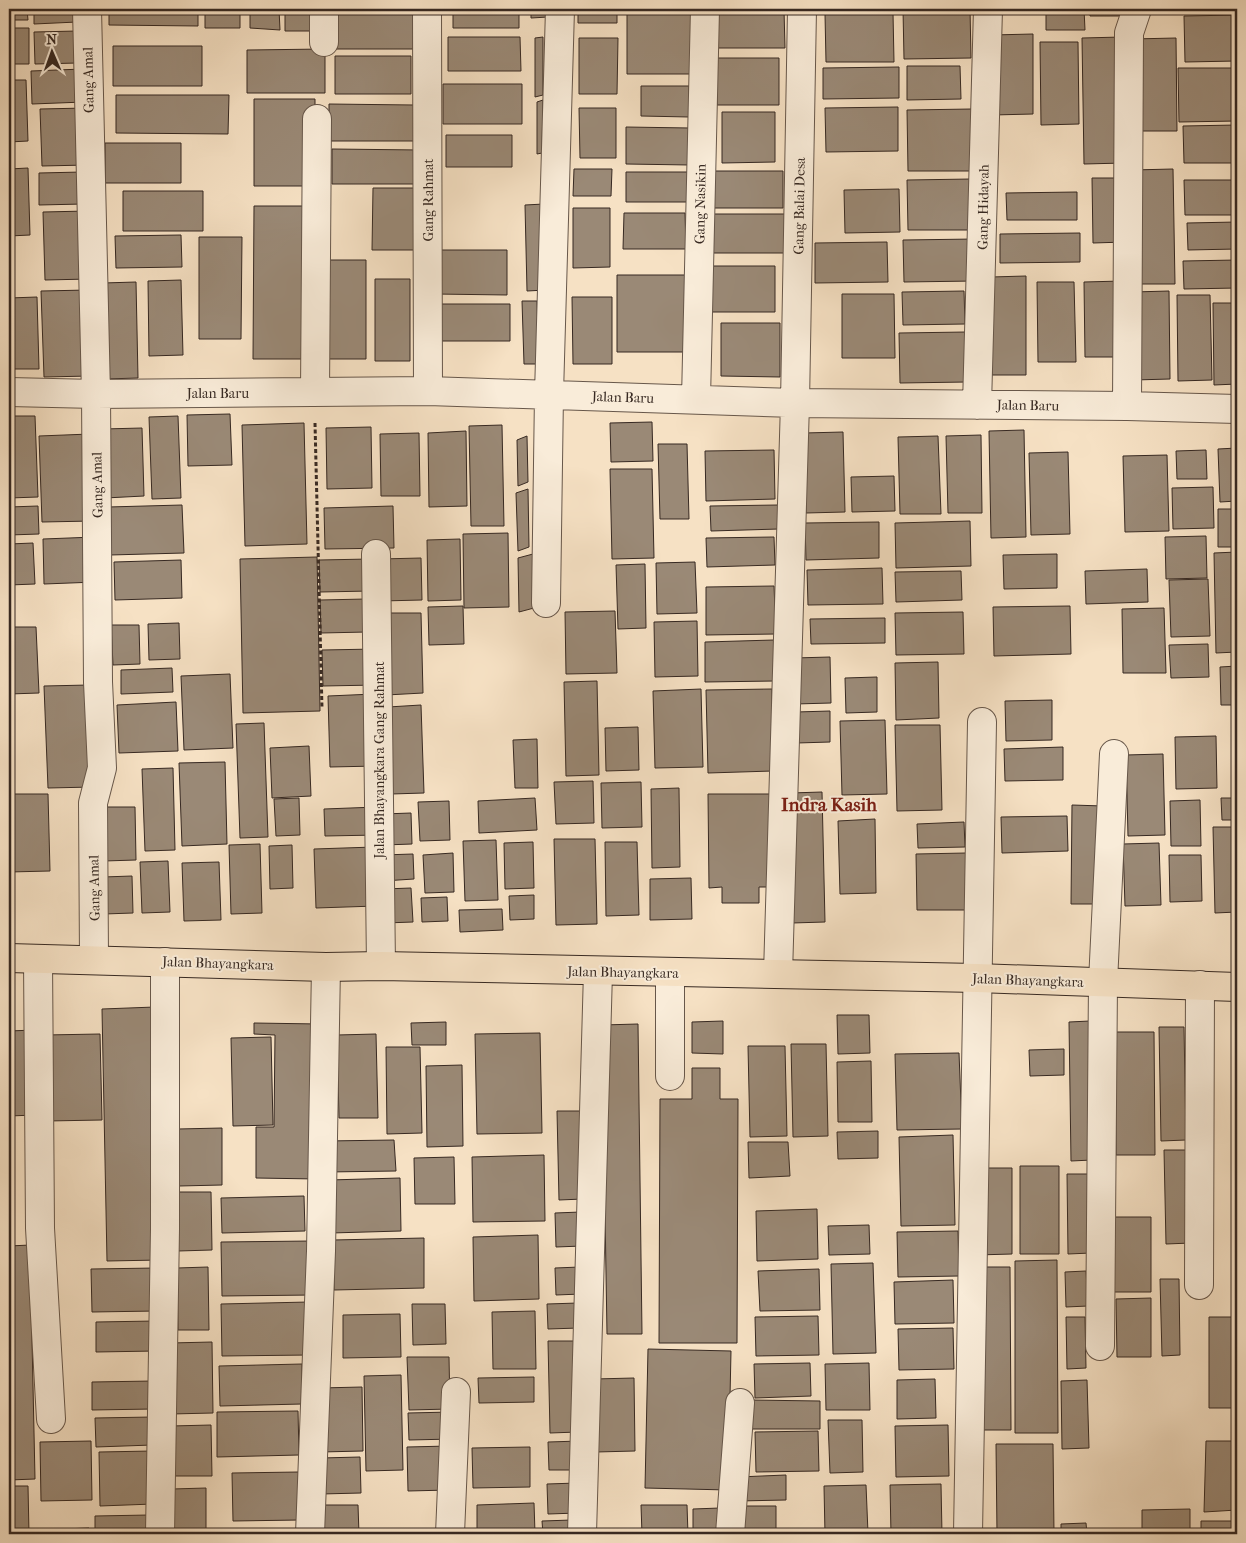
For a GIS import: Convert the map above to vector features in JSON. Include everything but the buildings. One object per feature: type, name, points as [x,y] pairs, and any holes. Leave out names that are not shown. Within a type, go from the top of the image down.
[{"type":"main road","name":"Jalan Bhayangkara","points":[[9,958],[326,967],[381,966],[598,972],[977,978],[1237,987]]},
{"type":"street","name":"Gang Amal","points":[[86,9],[96,394],[98,682],[102,768],[92,802],[94,960]]},
{"type":"street","points":[[324,9],[324,42]]},
{"type":"street","name":"Gang Rahmat","points":[[427,9],[428,391]]},
{"type":"street","points":[[546,603],[549,394],[560,9]]},
{"type":"street","name":"Gang Nasikin","points":[[696,399],[705,9]]},
{"type":"street","name":"Gang Balai Desa","points":[[778,974],[795,403],[802,9]]},
{"type":"street","name":"Gang Hidayah","points":[[977,405],[988,9]]},
{"type":"street","points":[[1127,406],[1128,34],[1137,9]]},
{"type":"street","points":[[314,392],[317,119]]},
{"type":"street","name":"Jalan Baru","points":[[9,392],[96,394],[428,391],[795,403],[1127,406],[1237,410]]},
{"type":"street","name":"Jalan Bhayangkara Gang Rahmat","points":[[376,554],[381,966]]},
{"type":"street","points":[[968,1534],[982,722]]},
{"type":"street","points":[[1100,1346],[1103,982],[1114,754]]},
{"type":"street","points":[[38,959],[40,1228],[51,1419]]},
{"type":"street","points":[[160,1534],[166,1229],[165,962]]},
{"type":"street","points":[[310,1534],[321,1251],[326,967]]},
{"type":"street","points":[[582,1534],[598,972]]},
{"type":"street","points":[[670,973],[670,1076]]},
{"type":"street","points":[[1199,1285],[1200,985]]},
{"type":"street","points":[[450,1534],[456,1392]]},
{"type":"street","points":[[730,1534],[740,1403]]},
{"type":"path","points":[[314,392],[322,710]]},
{"type":"district","name":"Indra Kasih","points":[[829,804]]}]
